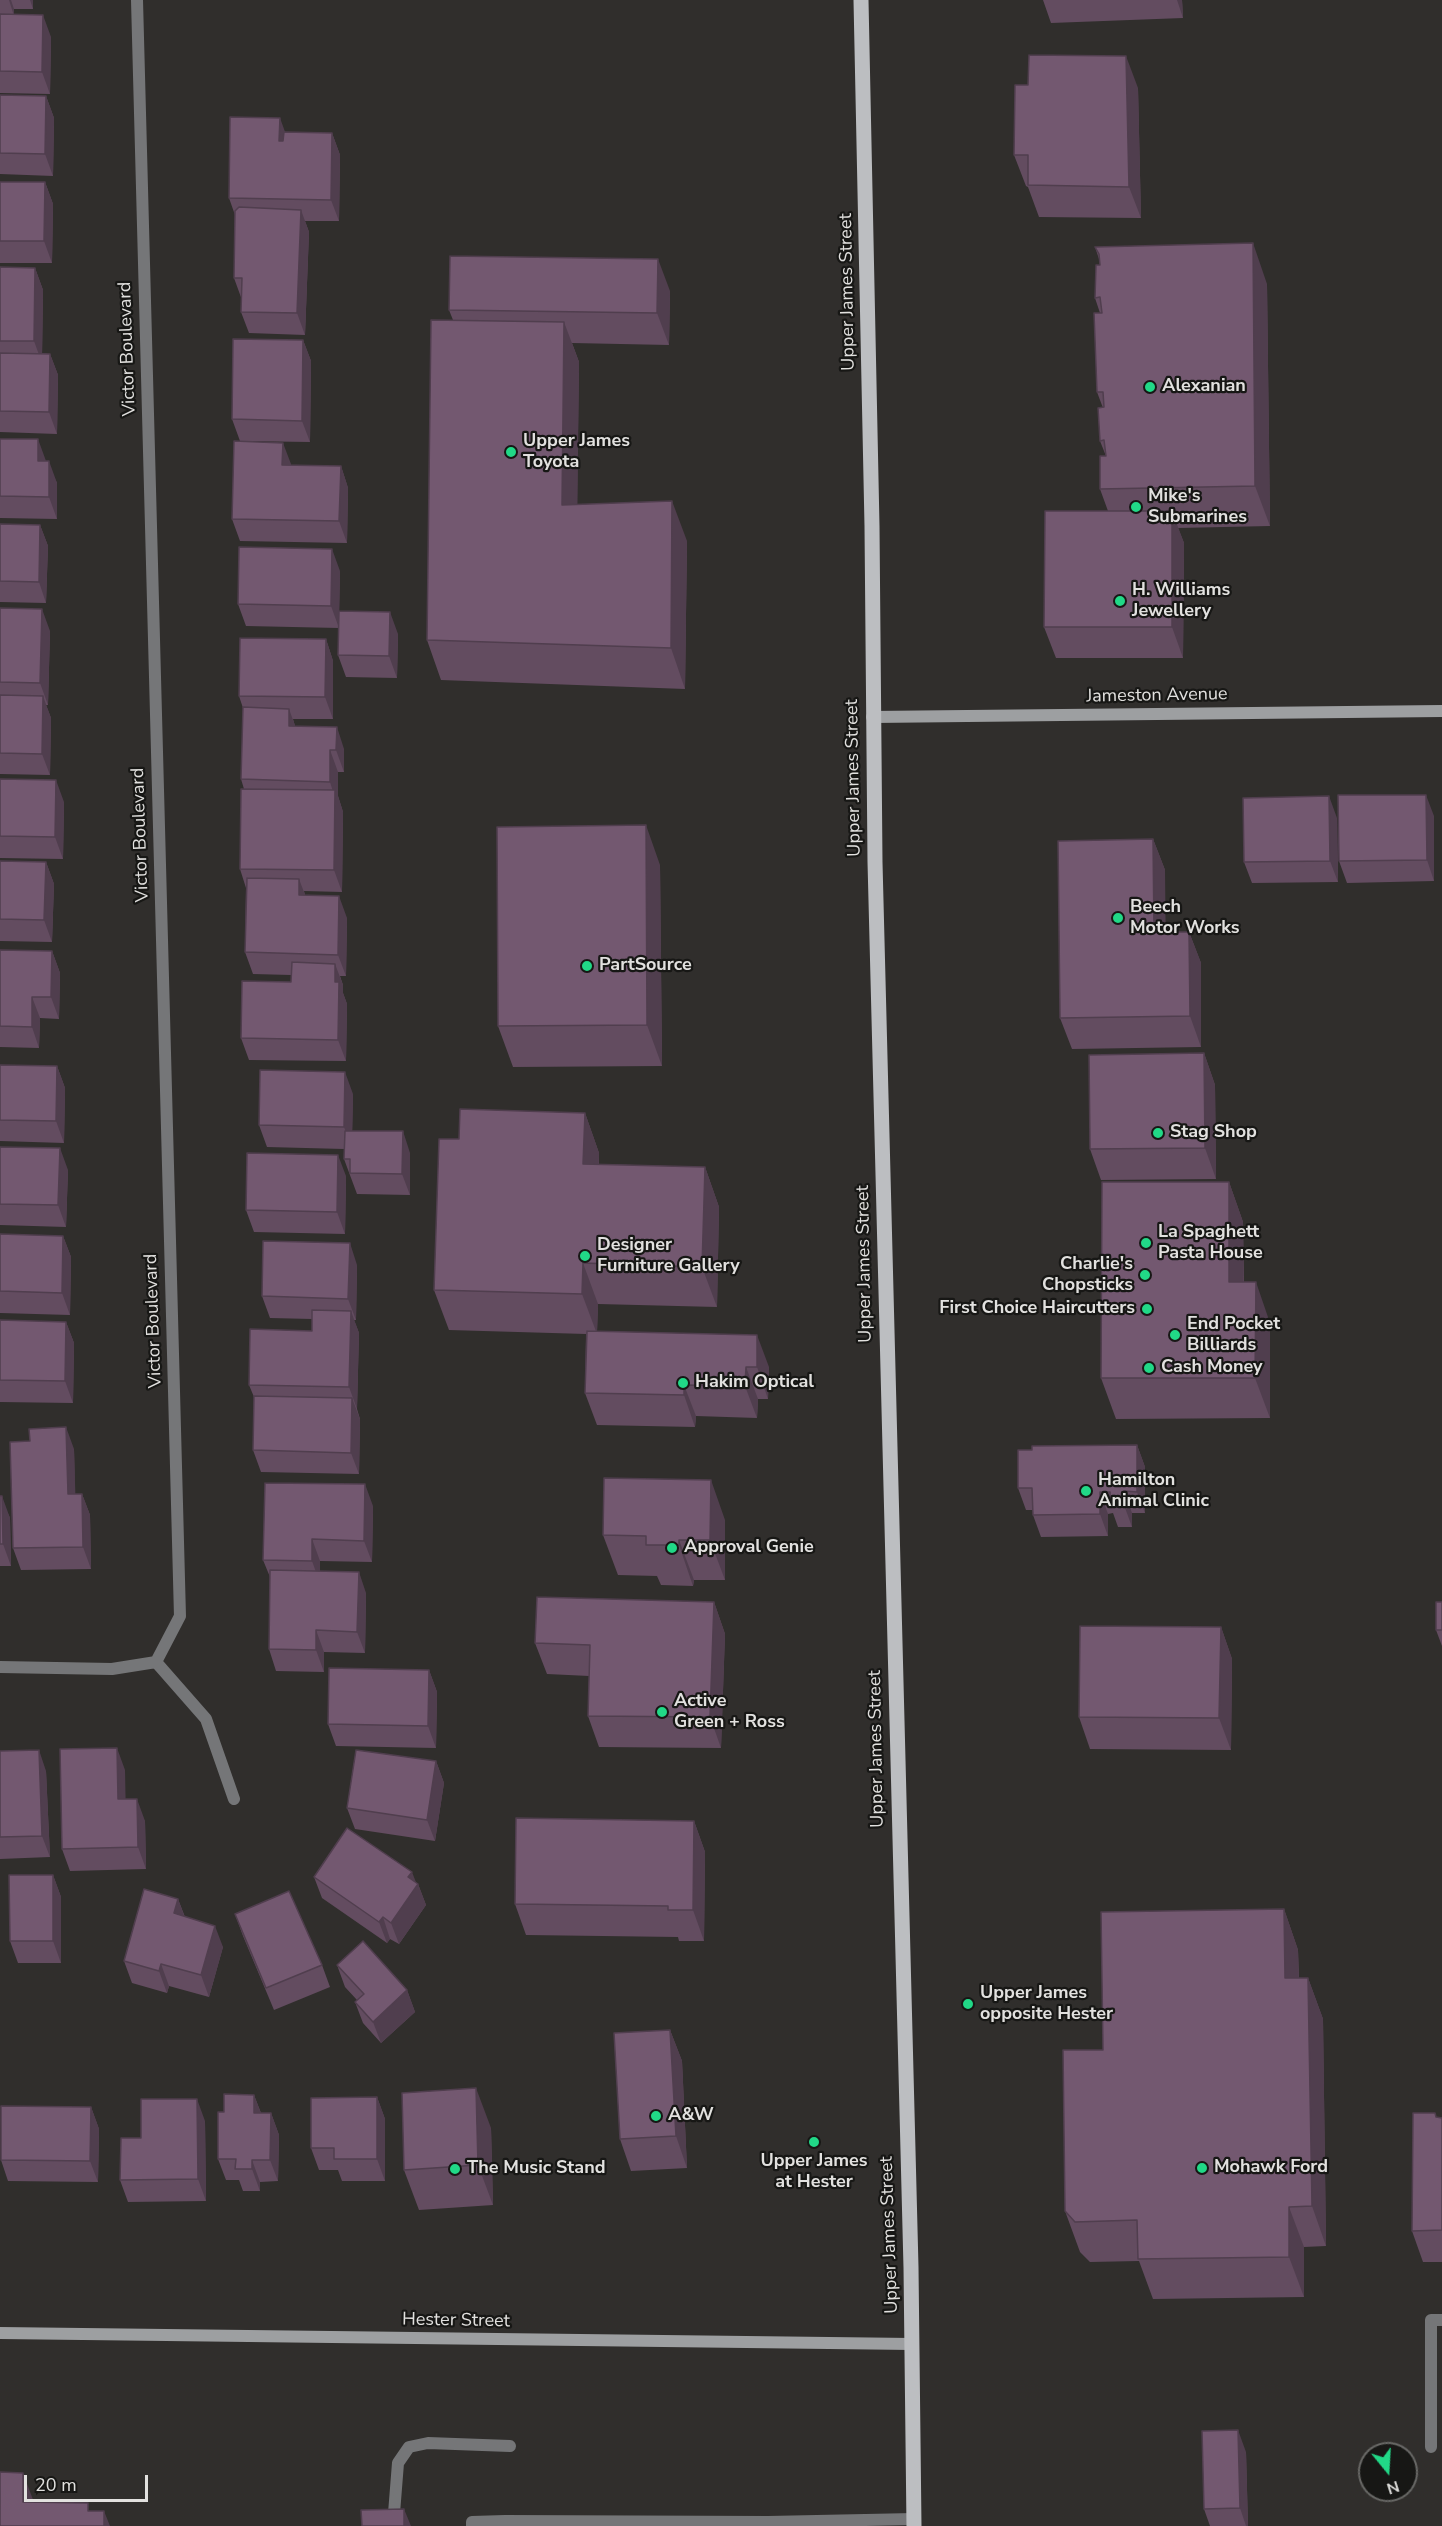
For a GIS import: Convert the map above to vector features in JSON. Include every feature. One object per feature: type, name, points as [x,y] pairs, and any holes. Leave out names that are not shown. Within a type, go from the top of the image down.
[{"type":"main road","name":"Upper James Street","points":[[861,0],[872,526],[872,717],[912,2344],[914,2523]]},
{"type":"street","name":"Victor Boulevard","points":[[137,0],[180,1616],[156,1662]]},
{"type":"street","name":"Jameston Avenue","points":[[872,717],[1442,711]]},
{"type":"street","points":[[0,1667],[112,1669],[156,1662],[206,1719],[234,1799]]},
{"type":"street","points":[[1431,2447],[1431,2320],[1442,2320]]},
{"type":"street","name":"Hester Street","points":[[0,2333],[912,2344]]},
{"type":"street","points":[[393,2526],[398,2463],[409,2447],[428,2443],[510,2446]]},
{"type":"street","points":[[472,2526],[472,2522],[914,2523]]},
{"type":"building","points":[[0,14],[43,15],[42,72],[0,71]]},
{"type":"building","points":[[1029,55],[1126,56],[1129,187],[1028,185],[1028,155],[1014,155],[1015,85],[1028,85]]},
{"type":"building","points":[[0,95],[46,96],[45,154],[0,153]]},
{"type":"building","points":[[230,117],[280,118],[279,141],[283,141],[284,132],[332,133],[331,200],[229,198]]},
{"type":"building","points":[[0,182],[45,182],[44,241],[0,241]]},
{"type":"building","points":[[239,207],[301,210],[297,313],[241,312],[242,278],[234,278],[235,211]]},
{"type":"building","points":[[1253,243],[1255,486],[1100,489],[1100,456],[1106,456],[1104,440],[1100,441],[1098,408],[1104,407],[1103,392],[1097,392],[1094,313],[1102,313],[1100,297],[1095,298],[1096,265],[1100,265],[1099,254],[1095,247]]},
{"type":"building","points":[[450,256],[658,259],[657,313],[449,310]]},
{"type":"building","points":[[0,267],[35,268],[34,341],[0,341]]},
{"type":"building","name":"Upper James Toyota","points":[[431,320],[564,322],[562,505],[672,501],[671,648],[427,640]]},
{"type":"building","points":[[233,339],[303,340],[302,421],[232,419]]},
{"type":"building","points":[[0,353],[50,354],[49,412],[0,411]]},
{"type":"building","points":[[0,439],[38,439],[38,461],[49,461],[49,497],[0,496]]},
{"type":"building","points":[[234,441],[283,443],[282,465],[341,466],[339,521],[232,519]]},
{"type":"building","name":"H. Williams Jewellery","points":[[1045,511],[1172,511],[1172,627],[1044,627]]},
{"type":"building","points":[[0,524],[40,525],[39,582],[0,581]]},
{"type":"building","points":[[239,547],[332,549],[331,606],[238,604]]},
{"type":"building","points":[[0,608],[42,609],[40,683],[0,682]]},
{"type":"building","points":[[339,611],[390,612],[389,656],[338,655]]},
{"type":"building","points":[[240,638],[326,639],[325,697],[239,696]]},
{"type":"building","points":[[0,695],[43,696],[42,754],[0,753]]},
{"type":"building","points":[[243,707],[289,709],[289,726],[337,727],[336,750],[330,750],[330,782],[241,779]]},
{"type":"building","points":[[0,779],[56,780],[55,837],[0,836]]},
{"type":"building","points":[[241,789],[335,790],[334,870],[240,869]]},
{"type":"building","points":[[1338,795],[1426,795],[1427,860],[1339,861]]},
{"type":"building","points":[[1329,796],[1330,861],[1244,862],[1243,798]]},
{"type":"building","name":"PartSource","points":[[646,825],[647,1025],[498,1026],[497,827]]},
{"type":"building","name":"Beech Motor Works","points":[[1153,839],[1154,932],[1189,932],[1190,1016],[1060,1018],[1058,841]]},
{"type":"building","points":[[0,861],[46,862],[44,920],[0,919]]},
{"type":"building","points":[[247,878],[299,879],[299,895],[339,896],[338,955],[245,952]]},
{"type":"building","points":[[0,950],[52,951],[51,997],[32,997],[32,1027],[0,1026]]},
{"type":"building","points":[[292,962],[335,964],[335,982],[339,982],[338,1040],[241,1038],[242,981],[291,982]]},
{"type":"building","points":[[1204,1053],[1205,1148],[1090,1149],[1089,1055]]},
{"type":"building","points":[[0,1065],[57,1066],[56,1121],[0,1120]]},
{"type":"building","points":[[260,1070],[345,1072],[344,1127],[259,1125]]},
{"type":"building","name":"Designer Furniture Gallery","points":[[460,1109],[585,1113],[583,1164],[705,1167],[702,1267],[583,1263],[582,1294],[434,1290],[439,1139],[459,1139]]},
{"type":"building","points":[[345,1131],[403,1131],[402,1174],[350,1173],[350,1159],[344,1159]]},
{"type":"building","points":[[0,1147],[60,1148],[58,1205],[0,1204]]},
{"type":"building","points":[[247,1153],[338,1155],[337,1212],[246,1210]]},
{"type":"building","points":[[1102,1182],[1229,1182],[1229,1282],[1256,1282],[1255,1378],[1101,1378]]},
{"type":"building","points":[[0,1234],[63,1236],[62,1293],[0,1291]]},
{"type":"building","points":[[263,1241],[350,1243],[348,1299],[262,1296]]},
{"type":"building","points":[[312,1310],[351,1311],[349,1387],[249,1385],[250,1329],[312,1331]]},
{"type":"building","points":[[0,1320],[66,1322],[65,1381],[0,1380]]},
{"type":"building","points":[[587,1331],[757,1335],[757,1367],[746,1367],[745,1386],[684,1385],[684,1395],[585,1393]]},
{"type":"building","points":[[254,1396],[352,1398],[351,1453],[253,1450]]},
{"type":"building","points":[[66,1427],[68,1494],[82,1494],[83,1547],[13,1548],[10,1442],[30,1441],[29,1429]]},
{"type":"building","name":"Hamilton Animal Clinic","points":[[1137,1445],[1137,1492],[1124,1491],[1124,1505],[1110,1505],[1110,1492],[1100,1492],[1100,1514],[1033,1515],[1032,1488],[1018,1488],[1018,1450],[1032,1450],[1032,1446]]},
{"type":"building","points":[[604,1478],[711,1480],[710,1540],[679,1540],[679,1545],[646,1545],[646,1536],[603,1535]]},
{"type":"building","points":[[265,1483],[365,1484],[364,1541],[312,1539],[312,1561],[263,1560]]},
{"type":"building","points":[[0,1496],[2,1496],[3,1544],[0,1544]]},
{"type":"building","points":[[270,1570],[359,1572],[357,1632],[316,1630],[316,1650],[269,1649]]},
{"type":"building","name":"Active Green + Ross","points":[[537,1597],[714,1602],[710,1717],[588,1716],[590,1645],[535,1643]]},
{"type":"building","points":[[1436,1602],[1442,1602],[1442,1630],[1436,1630]]},
{"type":"building","points":[[1080,1626],[1221,1627],[1219,1718],[1079,1717]]},
{"type":"building","points":[[329,1668],[429,1670],[428,1726],[328,1724]]},
{"type":"building","points":[[117,1748],[118,1799],[137,1799],[138,1847],[62,1849],[60,1749]]},
{"type":"building","points":[[39,1750],[42,1836],[0,1837],[0,1751]]},
{"type":"building","points":[[356,1750],[436,1761],[427,1820],[347,1808]]},
{"type":"building","points":[[516,1818],[694,1821],[693,1910],[668,1910],[668,1906],[515,1904]]},
{"type":"building","points":[[347,1828],[412,1872],[408,1877],[418,1884],[391,1923],[383,1917],[379,1922],[314,1877]]},
{"type":"building","points":[[9,1875],[53,1875],[53,1941],[10,1941]]},
{"type":"building","points":[[144,1889],[178,1899],[174,1913],[215,1926],[201,1975],[161,1964],[159,1971],[124,1961]]},
{"type":"building","points":[[289,1891],[322,1965],[266,1988],[235,1914]]},
{"type":"building","name":"Mohawk Ford","points":[[1284,1909],[1285,1978],[1308,1978],[1312,2206],[1289,2207],[1289,2257],[1138,2259],[1137,2220],[1075,2222],[1065,2211],[1063,2050],[1103,2050],[1101,1912]]},
{"type":"building","points":[[363,1941],[407,1990],[373,2022],[355,2002],[364,1994],[337,1965]]},
{"type":"building","points":[[670,2030],[676,2136],[620,2139],[614,2033]]},
{"type":"building","points":[[476,2088],[478,2165],[404,2170],[402,2093]]},
{"type":"building","points":[[224,2094],[254,2095],[254,2113],[271,2113],[270,2160],[252,2160],[252,2169],[235,2169],[236,2159],[218,2159],[218,2112],[224,2112]]},
{"type":"building","points":[[377,2097],[377,2159],[334,2159],[334,2148],[311,2148],[311,2098]]},
{"type":"building","points":[[141,2099],[197,2099],[198,2179],[120,2180],[121,2138],[141,2138]]},
{"type":"building","points":[[1,2106],[91,2107],[90,2161],[1,2160]]},
{"type":"building","points":[[1413,2113],[1435,2113],[1436,2117],[1442,2118],[1442,2230],[1412,2231]]},
{"type":"building","points":[[1238,2430],[1240,2508],[1204,2509],[1202,2431]]},
{"type":"building","points":[[0,2472],[23,2473],[23,2502],[88,2503],[88,2511],[104,2511],[104,2526],[0,2526]]},
{"type":"building","points":[[404,2509],[404,2526],[362,2526],[361,2510]]},
{"type":"place","name":"Alexanian","points":[[1150,387]]},
{"type":"place","name":"Upper James Toyota","points":[[511,452]]},
{"type":"place","name":"Mike's Submarines","points":[[1136,507]]},
{"type":"place","name":"H. Williams Jewellery","points":[[1120,601]]},
{"type":"place","name":"Beech Motor Works","points":[[1118,918]]},
{"type":"place","name":"PartSource","points":[[587,966]]},
{"type":"place","name":"Stag Shop","points":[[1158,1133]]},
{"type":"place","name":"La Spaghett Pasta House","points":[[1146,1243]]},
{"type":"place","name":"Designer Furniture Gallery","points":[[585,1256]]},
{"type":"place","name":"Charlie's Chopsticks","points":[[1145,1275]]},
{"type":"place","name":"First Choice Haircutters","points":[[1147,1309]]},
{"type":"place","name":"End Pocket Billiards","points":[[1175,1335]]},
{"type":"place","name":"Cash Money","points":[[1149,1368]]},
{"type":"place","name":"Hakim Optical","points":[[683,1383]]},
{"type":"place","name":"Hamilton Animal Clinic","points":[[1086,1491]]},
{"type":"place","name":"Approval Genie","points":[[672,1548]]},
{"type":"place","name":"Active Green + Ross","points":[[662,1712]]},
{"type":"place","name":"Upper James opposite Hester","points":[[968,2004]]},
{"type":"place","name":"A&W","points":[[656,2116]]},
{"type":"place","name":"Upper James at Hester","points":[[814,2142]]},
{"type":"place","name":"Mohawk Ford","points":[[1202,2168]]},
{"type":"place","name":"The Music Stand","points":[[455,2169]]}]
